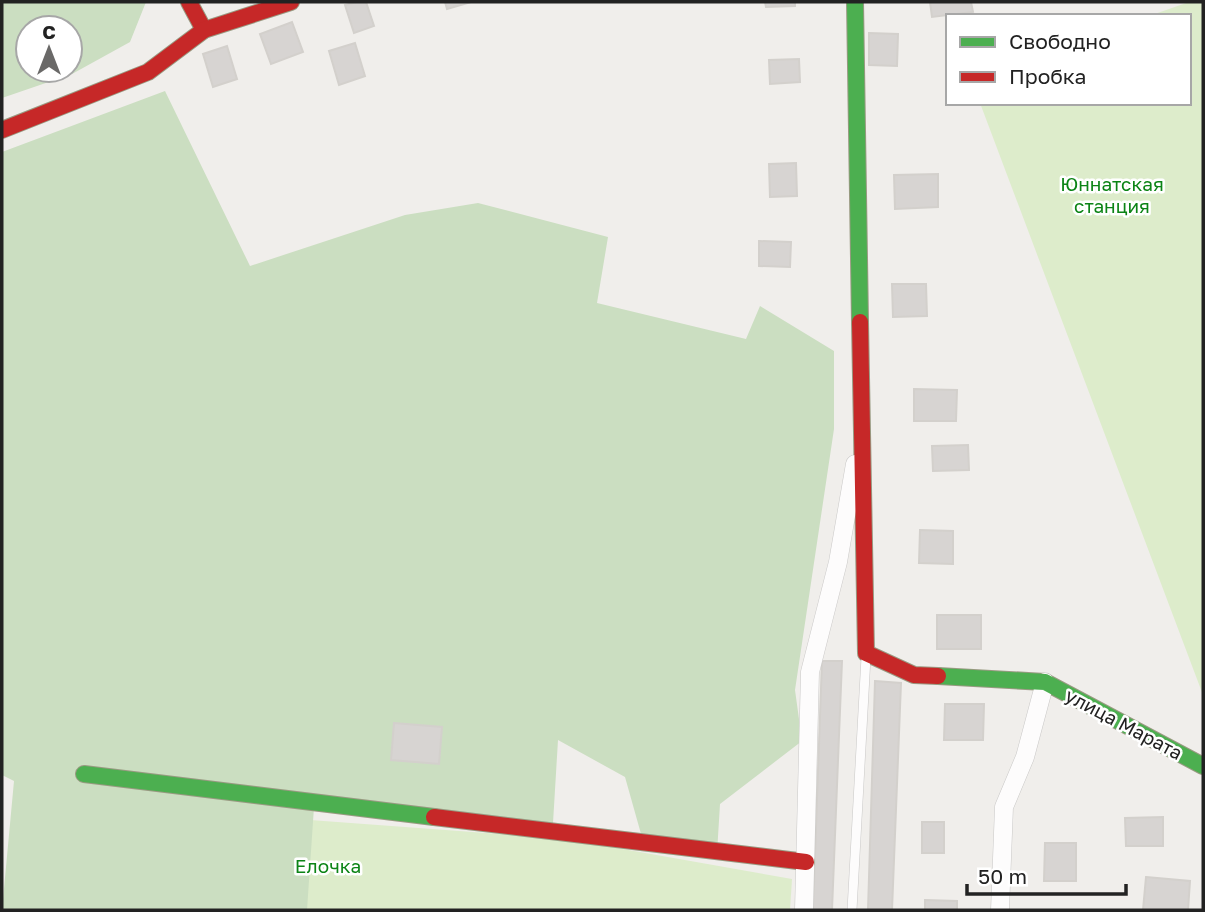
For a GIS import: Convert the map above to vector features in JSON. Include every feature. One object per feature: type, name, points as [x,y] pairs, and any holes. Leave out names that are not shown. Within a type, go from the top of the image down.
[{"type":"street","points":[[190,2],[204,30]]},
{"type":"street","points":[[2,130],[148,72],[204,30],[291,2]]},
{"type":"street","points":[[855,2],[866,653]]},
{"type":"street","points":[[804,910],[810,672],[838,562],[864,412]]},
{"type":"street","name":"улица Марата","points":[[866,653],[914,675],[1045,682],[1203,766]]},
{"type":"street","name":"улица Марата","points":[[1000,910],[1004,807],[1025,757],[1045,682]]},
{"type":"street","points":[[84,774],[806,862]]},
{"type":"lane","points":[[852,910],[866,653]]},
{"type":"green space","points":[[2,2],[146,2],[130,42],[84,67],[84,14],[14,14],[14,84],[43,84],[2,98]]},
{"type":"green space","name":"Юннатская станция","points":[[1189,2],[1203,2],[1203,695],[981,105],[1191,105],[1191,14],[1155,14]]},
{"type":"green space","points":[[165,91],[250,266],[405,215],[478,203],[608,237],[597,303],[746,339],[760,306],[834,351],[834,429],[795,690],[802,741],[720,804],[717,853],[643,841],[625,777],[558,740],[553,823],[314,807],[307,910],[2,910],[14,781],[2,775],[2,152]]},
{"type":"green space","name":"Елочка","points":[[283,818],[566,839],[792,879],[790,910],[283,910]]},
{"type":"building","points":[[366,2],[374,26],[354,33],[345,5]]},
{"type":"building","points":[[445,2],[471,2],[447,9]]},
{"type":"building","points":[[765,2],[795,2],[795,6],[766,7]]},
{"type":"building","points":[[930,2],[971,2],[973,12],[932,17]]},
{"type":"building","points":[[292,22],[303,52],[271,64],[260,34]]},
{"type":"building","points":[[869,33],[898,34],[897,66],[869,65]]},
{"type":"building","points":[[355,43],[365,76],[339,85],[329,51]]},
{"type":"building","points":[[227,46],[237,79],[213,87],[203,54]]},
{"type":"building","points":[[799,59],[800,82],[770,84],[769,60]]},
{"type":"building","points":[[796,163],[797,196],[770,197],[769,164]]},
{"type":"building","points":[[938,174],[938,207],[895,209],[894,175]]},
{"type":"building","points":[[759,241],[791,242],[790,267],[759,266]]},
{"type":"building","points":[[892,284],[926,284],[927,316],[893,317]]},
{"type":"building","points":[[914,389],[957,390],[956,421],[914,421]]},
{"type":"building","points":[[968,445],[969,470],[933,471],[932,446]]},
{"type":"building","points":[[920,530],[953,531],[953,564],[919,563]]},
{"type":"building","points":[[937,615],[981,615],[981,649],[937,649]]},
{"type":"building","points":[[822,661],[842,661],[832,910],[813,910]]},
{"type":"building","points":[[875,681],[901,683],[892,910],[868,910]]},
{"type":"building","points":[[945,704],[984,704],[983,740],[944,740]]},
{"type":"building","points":[[394,723],[442,727],[439,764],[391,760]]},
{"type":"building","points":[[1163,817],[1163,846],[1126,846],[1125,818]]},
{"type":"building","points":[[922,822],[944,822],[944,853],[922,853]]},
{"type":"building","points":[[1045,843],[1076,843],[1076,881],[1044,881]]},
{"type":"building","points":[[1146,877],[1190,881],[1188,910],[1143,910]]},
{"type":"building","points":[[925,900],[957,901],[957,910],[925,910]]},
{"type":"traffic: fast","points":[[855,2],[860,322]]},
{"type":"traffic: fast","points":[[938,676],[1045,682],[1203,766]]},
{"type":"traffic: fast","points":[[84,774],[434,817]]},
{"type":"traffic: jam","points":[[189,2],[204,30]]},
{"type":"traffic: jam","points":[[2,130],[148,72],[204,30],[291,2]]},
{"type":"traffic: jam","points":[[860,322],[866,653],[914,675],[938,676]]},
{"type":"traffic: jam","points":[[434,817],[806,862]]}]
